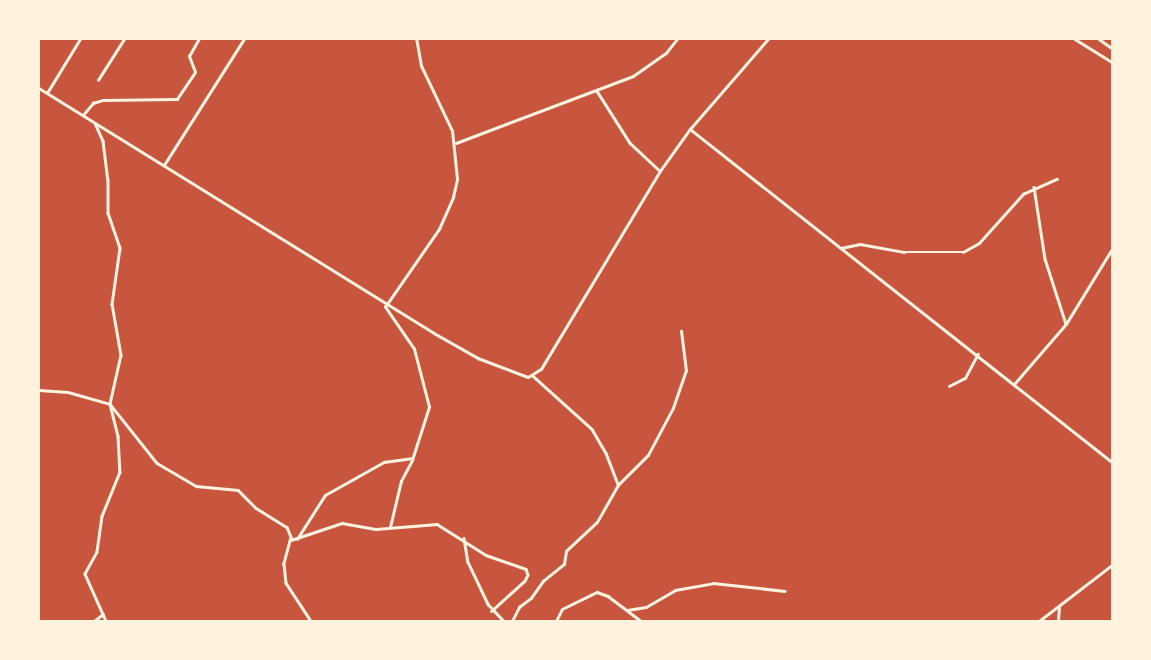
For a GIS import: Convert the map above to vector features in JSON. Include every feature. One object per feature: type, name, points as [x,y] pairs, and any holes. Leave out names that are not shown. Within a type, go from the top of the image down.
[{"type":"street","points":[[46,93],[80,39]]},
{"type":"street","points":[[98,80],[124,39]]},
{"type":"street","points":[[83,116],[93,103],[103,100],[177,99],[195,72],[189,56],[199,39]]},
{"type":"street","points":[[164,165],[244,39]]},
{"type":"street","points":[[390,527],[401,481],[429,408],[414,349],[400,324],[389,314],[385,307],[448,213],[457,179],[455,143],[448,119],[421,66],[416,39]]},
{"type":"street","points":[[455,143],[597,91],[649,67],[677,39]]},
{"type":"street","points":[[533,376],[660,171],[690,130],[768,39]]},
{"type":"street","points":[[1075,39],[1112,62]]},
{"type":"street","points":[[1099,39],[1112,48]]},
{"type":"street","points":[[39,88],[478,358],[523,377],[533,376],[592,429],[606,453],[618,485]]},
{"type":"street","points":[[597,91],[630,143],[660,171]]},
{"type":"street","points":[[95,123],[102,141],[108,179],[108,213],[120,248],[112,304],[121,355],[110,404],[118,436],[120,472],[102,516],[97,552],[84,574],[106,621]]},
{"type":"street","points":[[690,130],[978,354],[1112,462]]},
{"type":"street","points":[[841,248],[860,244],[904,252],[963,252],[979,243],[1010,205],[1034,187],[1057,179]]},
{"type":"street","points":[[1034,187],[1045,259],[1066,324]]},
{"type":"street","points":[[1014,383],[1066,324],[1112,249]]},
{"type":"street","points":[[512,621],[519,607],[531,598],[543,580],[564,564],[566,551],[597,522],[618,485],[648,455],[674,408],[686,370],[682,331]]},
{"type":"street","points":[[949,386],[965,378],[978,354]]},
{"type":"street","points":[[39,390],[68,392],[110,404],[156,463],[196,486],[228,487],[244,492],[256,508],[287,527],[290,540],[284,564],[286,583],[311,621]]},
{"type":"street","points":[[297,539],[325,495],[384,462],[411,458]]},
{"type":"street","points":[[290,540],[342,523],[366,529],[437,524],[464,538],[486,555],[524,567],[528,572],[518,589],[492,611]]},
{"type":"street","points":[[464,538],[468,562],[492,611],[504,621]]},
{"type":"street","points":[[1039,621],[1112,565]]},
{"type":"street","points":[[627,610],[646,607],[674,590],[713,583],[785,591]]},
{"type":"street","points":[[556,621],[562,608],[597,592],[641,621]]},
{"type":"street","points":[[1058,621],[1059,607]]},
{"type":"street","points":[[94,621],[103,614]]}]
